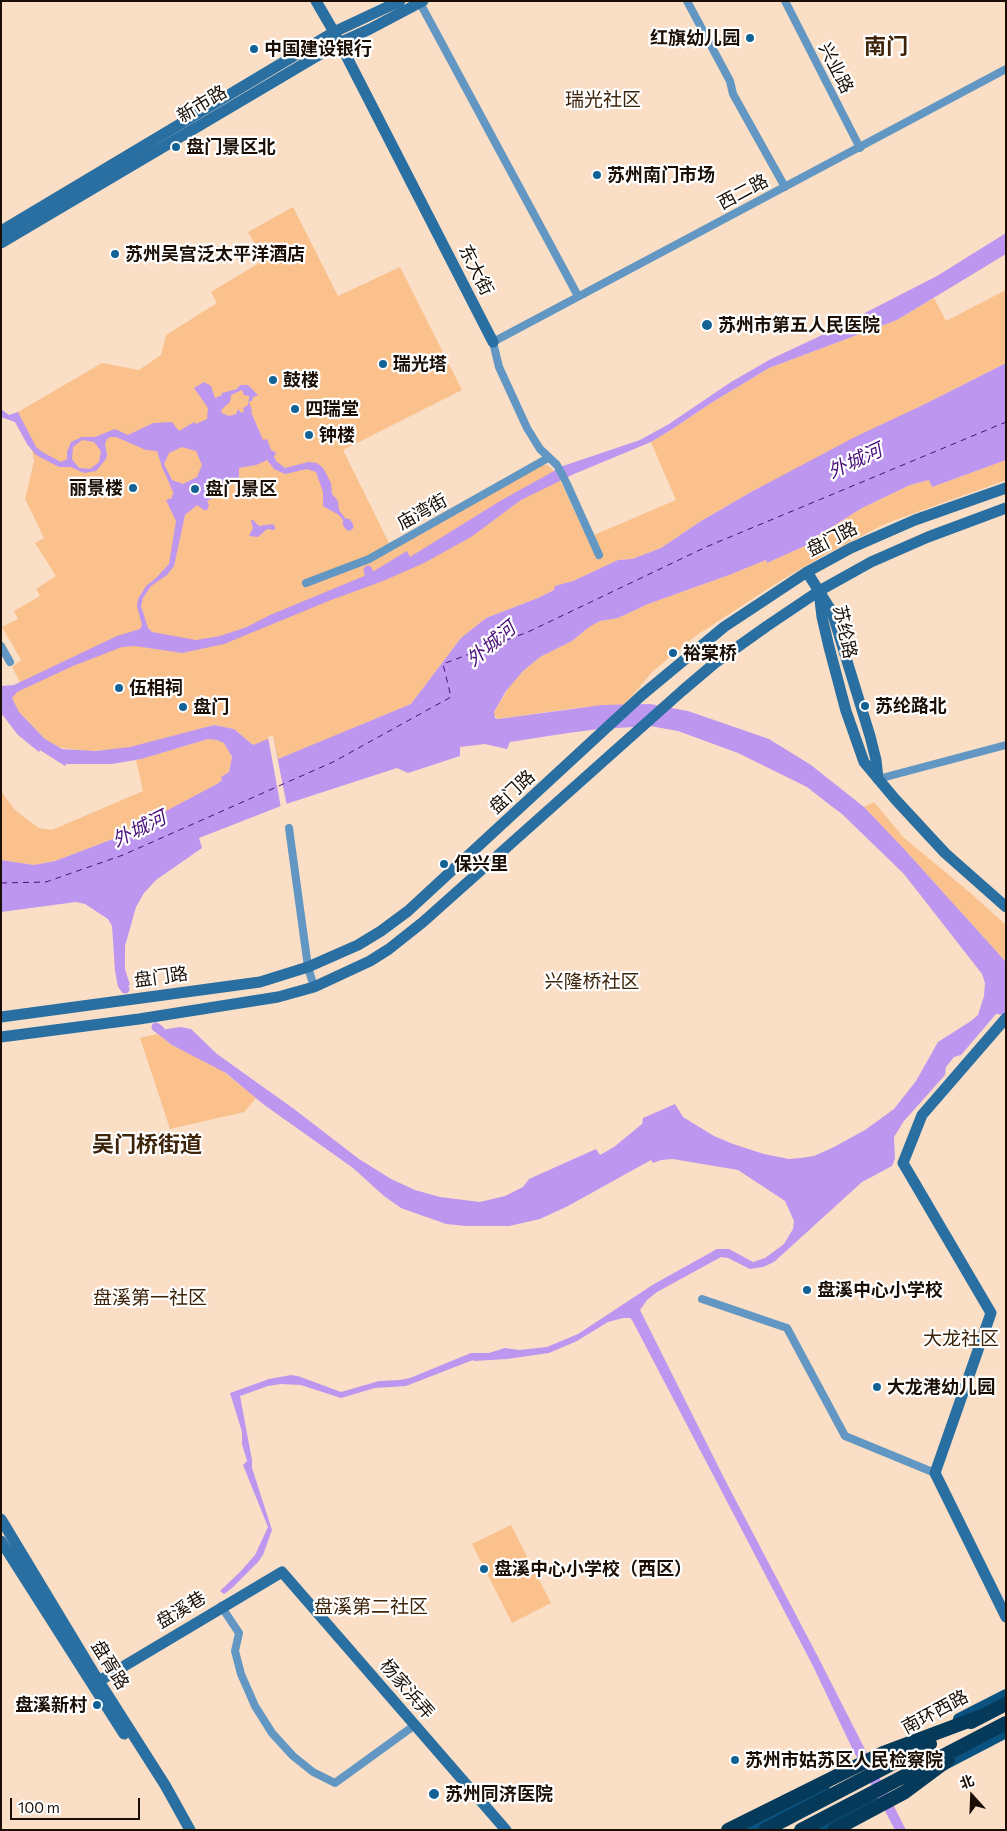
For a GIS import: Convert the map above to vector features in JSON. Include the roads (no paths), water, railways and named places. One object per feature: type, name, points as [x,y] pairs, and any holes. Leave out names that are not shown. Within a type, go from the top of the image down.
[{"type":"highway","points":[[765,1830],[1006,1704]]},
{"type":"highway","points":[[728,1830],[883,1753],[980,1718]]},
{"type":"highway","points":[[801,1830],[1006,1722]]},
{"type":"highway","points":[[834,1830],[905,1792],[986,1733]]},
{"type":"main road","name":"东大街","points":[[316,1],[337,38],[493,342]]},
{"type":"main road","name":"新市路","points":[[1,231],[400,1]]},
{"type":"main road","name":"新市路","points":[[1,243],[337,38],[370,29],[422,2]]},
{"type":"main road","name":"盘门路","points":[[1,1017],[252,983],[308,967],[358,945],[394,922],[440,882],[642,695],[724,628],[807,572],[851,548],[896,528],[1006,488]]},
{"type":"main road","name":"盘门路","points":[[1,1037],[252,1002],[314,987],[344,974],[380,955],[410,933],[682,691],[738,646],[819,591],[860,568],[901,548],[1006,508]]},
{"type":"main road","name":"苏纶路","points":[[807,572],[832,612],[872,744],[878,779]]},
{"type":"main road","points":[[878,779],[900,806],[945,853],[1006,907]]},
{"type":"main road","points":[[1006,1018],[922,1115],[902,1163],[991,1313],[935,1473],[1006,1617]]},
{"type":"main road","name":"盘胥路","points":[[1,1518],[190,1830]]},
{"type":"main road","name":"盘胥路","points":[[1,1541],[92,1686],[158,1786],[183,1830]]},
{"type":"main road","name":"盘溪巷","points":[[99,1681],[221,1606],[282,1572]]},
{"type":"main road","name":"杨家浜弄","points":[[282,1572],[506,1830]]},
{"type":"main road","name":"南环西路","points":[[746,1830],[1006,1695]]},
{"type":"main road","points":[[817,1830],[1006,1732]]},
{"type":"street","points":[[687,1],[730,81],[733,94],[785,187]]},
{"type":"street","name":"兴业路","points":[[785,1],[860,148]]},
{"type":"street","points":[[422,2],[578,296]]},
{"type":"street","name":"西二路","points":[[493,342],[1006,69]]},
{"type":"street","name":"东大街","points":[[493,342],[499,367],[527,428],[548,458],[557,465],[599,555]]},
{"type":"street","name":"庙湾街","points":[[306,583],[369,559],[548,458]]},
{"type":"street","points":[[1,646],[10,662]]},
{"type":"street","points":[[878,779],[1006,745]]},
{"type":"street","points":[[289,828],[308,967],[314,987]]},
{"type":"street","points":[[702,1299],[787,1328],[844,1436],[935,1473]]},
{"type":"street","points":[[221,1606],[238,1633],[235,1651],[241,1674],[255,1706],[272,1734],[293,1756],[313,1772],[335,1782],[415,1725]]},
{"type":"water","name":"外城河","points":[[1006,233],[1006,254],[897,320],[769,368],[651,442],[574,474],[521,500],[471,537],[424,563],[224,644],[182,653],[135,646],[122,647],[73,666],[17,692],[12,698],[19,712],[45,739],[62,749],[96,751],[130,747],[214,725],[234,729],[253,745],[273,737],[278,759],[411,704],[461,638],[486,618],[538,598],[554,590],[555,586],[573,581],[618,560],[632,559],[661,548],[701,521],[751,492],[855,437],[1006,363],[1006,460],[932,487],[929,480],[910,485],[862,508],[817,536],[818,540],[767,563],[766,560],[648,604],[618,618],[600,621],[589,627],[572,641],[540,657],[523,671],[506,691],[494,712],[495,718],[498,719],[602,705],[650,704],[688,711],[769,739],[811,765],[864,807],[1006,962],[1006,1015],[996,1014],[961,1055],[954,1057],[946,1067],[945,1075],[904,1121],[894,1137],[895,1159],[892,1166],[862,1182],[774,1262],[763,1267],[750,1269],[728,1258],[721,1257],[657,1292],[647,1300],[640,1310],[724,1478],[906,1830],[895,1830],[852,1748],[813,1666],[630,1318],[608,1322],[577,1341],[549,1353],[507,1359],[473,1360],[406,1386],[375,1388],[341,1398],[301,1385],[281,1384],[268,1386],[240,1396],[252,1468],[272,1530],[263,1555],[258,1562],[232,1588],[224,1594],[220,1591],[255,1555],[268,1527],[243,1465],[247,1461],[242,1444],[242,1432],[230,1393],[269,1379],[291,1375],[341,1392],[379,1381],[410,1378],[471,1353],[489,1353],[505,1348],[519,1350],[547,1347],[578,1334],[654,1284],[717,1249],[729,1249],[753,1262],[765,1258],[784,1244],[793,1229],[794,1221],[785,1201],[738,1170],[673,1159],[653,1163],[651,1160],[568,1206],[540,1219],[509,1226],[446,1224],[401,1208],[384,1196],[353,1168],[263,1104],[226,1073],[172,1045],[154,1031],[180,1027],[191,1029],[217,1054],[294,1109],[359,1159],[391,1179],[415,1190],[440,1197],[480,1202],[505,1196],[523,1187],[529,1179],[596,1149],[600,1155],[614,1147],[642,1124],[643,1118],[675,1104],[683,1117],[714,1136],[764,1154],[789,1159],[801,1158],[814,1156],[834,1147],[865,1130],[894,1109],[916,1081],[938,1042],[978,1015],[984,996],[985,983],[982,974],[904,874],[842,814],[807,787],[738,753],[678,731],[650,726],[599,729],[510,742],[507,749],[485,744],[460,747],[460,756],[408,773],[397,768],[286,804],[199,838],[202,848],[156,880],[144,893],[136,907],[125,946],[125,969],[130,985],[118,987],[112,926],[108,919],[85,904],[76,902],[1,912],[1,860],[34,865],[55,861],[113,839],[217,784],[222,780],[221,777],[229,772],[232,757],[224,743],[208,739],[141,759],[112,764],[66,764],[65,766],[40,750],[39,752],[18,735],[1,713],[1,686],[14,685],[117,636],[140,629],[142,625],[137,606],[138,599],[146,586],[169,564],[176,521],[166,500],[172,498],[174,494],[157,451],[146,450],[116,437],[110,437],[105,444],[106,459],[96,471],[84,473],[71,467],[59,467],[36,455],[27,444],[15,422],[1,417],[1,409],[9,415],[18,412],[36,447],[61,462],[67,459],[67,452],[71,442],[82,437],[95,437],[115,429],[128,435],[153,423],[172,422],[179,431],[194,422],[196,424],[207,419],[208,408],[194,388],[204,382],[211,386],[215,398],[222,395],[222,393],[237,389],[240,385],[248,385],[258,395],[249,402],[251,412],[263,440],[267,439],[271,450],[275,452],[276,461],[285,468],[308,462],[317,463],[323,468],[331,483],[332,494],[338,501],[339,510],[348,522],[346,524],[339,515],[323,506],[323,492],[316,472],[307,469],[285,474],[274,469],[267,460],[256,465],[239,468],[239,479],[228,487],[226,484],[218,490],[220,494],[207,501],[209,505],[207,510],[197,505],[185,515],[174,566],[167,575],[151,586],[143,598],[141,606],[148,628],[152,632],[196,640],[220,636],[247,627],[270,615],[369,574],[407,551],[410,557],[500,501],[563,466],[640,440],[669,424],[731,382],[771,359],[937,276]],"holes":[[[242,390],[244,395],[249,396],[248,405],[243,408],[244,411],[241,413],[238,409],[236,414],[229,416],[222,413],[221,410],[230,402],[231,395]],[[82,440],[94,442],[101,451],[99,462],[90,469],[79,468],[72,459],[73,447]],[[182,447],[196,451],[202,465],[197,477],[183,484],[172,480],[164,464],[169,453]]]},
{"type":"water","points":[[251,520],[259,526],[273,524],[275,530],[267,529],[258,537],[249,536],[253,528]]},
{"type":"waterway","points":[[368,570],[369,574]]},
{"type":"waterway","points":[[156,1027],[160,1030]]},
{"type":"place","name":"红旗幼儿园","points":[[750,38]]},
{"type":"place","name":"中国建设银行","points":[[254,49]]},
{"type":"place","name":"盘门景区北","points":[[176,147]]},
{"type":"place","name":"苏州南门市场","points":[[597,175]]},
{"type":"place","name":"苏州吴宫泛太平洋酒店","points":[[115,254]]},
{"type":"place","name":"苏州市第五人民医院","points":[[707,325]]},
{"type":"place","name":"瑞光塔","points":[[383,364]]},
{"type":"place","name":"鼓楼","points":[[273,380]]},
{"type":"place","name":"四瑞堂","points":[[295,409]]},
{"type":"place","name":"钟楼","points":[[309,435]]},
{"type":"place","name":"丽景楼","points":[[133,488]]},
{"type":"place","name":"盘门景区","points":[[195,489]]},
{"type":"place","name":"裕棠桥","points":[[673,653]]},
{"type":"place","name":"伍相祠","points":[[119,688]]},
{"type":"place","name":"苏纶路北","points":[[865,706]]},
{"type":"place","name":"盘门","points":[[183,707]]},
{"type":"place","name":"保兴里","points":[[444,864]]},
{"type":"place","name":"盘溪中心小学校","points":[[807,1290]]},
{"type":"place","name":"大龙港幼儿园","points":[[877,1387]]},
{"type":"place","name":"盘溪中心小学校（西区）","points":[[484,1569]]},
{"type":"place","name":"盘溪新村","points":[[97,1705]]},
{"type":"place","name":"苏州市姑苏区人民检察院","points":[[735,1760]]},
{"type":"place","name":"苏州同济医院","points":[[434,1794]]},
{"type":"district","name":"南门","points":[[886,47]]},
{"type":"district","name":"瑞光社区","points":[[603,100]]},
{"type":"district","name":"兴隆桥社区","points":[[592,982]]},
{"type":"district","name":"吴门桥街道","points":[[147,1145]]},
{"type":"district","name":"盘溪第一社区","points":[[150,1298]]},
{"type":"district","name":"大龙社区","points":[[961,1339]]},
{"type":"district","name":"盘溪第二社区","points":[[371,1607]]}]
